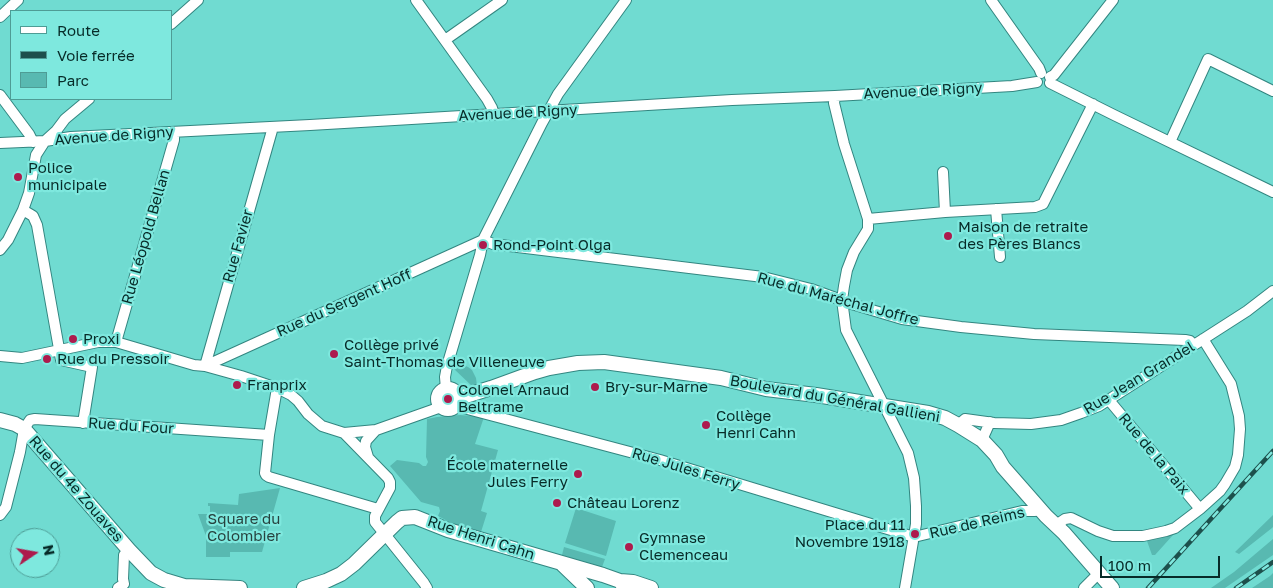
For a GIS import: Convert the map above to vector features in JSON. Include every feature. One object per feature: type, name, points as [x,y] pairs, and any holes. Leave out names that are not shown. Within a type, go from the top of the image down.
[{"type":"main road","name":"Boulevard du Général Gallieni","points":[[457,402],[549,368],[571,364],[604,362],[721,378],[766,389],[928,413],[945,418],[982,440],[996,455],[1003,467],[1034,506],[1056,525],[1112,588]]},
{"type":"main road","points":[[446,389],[453,390],[458,394],[457,402],[454,408],[442,407],[439,404],[438,398],[440,392],[446,389]]},
{"type":"main road","points":[[0,420],[15,424],[24,429]]},
{"type":"main road","name":"Rue du 4e Zouaves","points":[[24,429],[151,573],[173,583],[193,587]]},
{"type":"main road","name":"Rue Henri Cahn","points":[[304,588],[341,574],[354,564],[391,526],[402,518],[415,517],[448,530],[570,565],[619,583],[633,582],[648,588]]},
{"type":"main road","points":[[562,564],[586,588]]},
{"type":"main road","points":[[599,588],[603,582],[619,583]]},
{"type":"main road","points":[[193,587],[240,588]]},
{"type":"street","points":[[0,17],[18,0]]},
{"type":"street","points":[[172,23],[198,0]]},
{"type":"street","points":[[416,0],[487,99],[494,115]]},
{"type":"street","points":[[446,40],[502,0]]},
{"type":"street","points":[[446,389],[446,372],[483,240],[558,94],[626,0]]},
{"type":"street","points":[[991,0],[1039,68],[1044,79],[1273,192]]},
{"type":"street","points":[[1044,79],[1054,75],[1113,0]]},
{"type":"street","points":[[1170,142],[1208,59],[1273,91]]},
{"type":"street","name":"Avenue de Rigny","points":[[0,143],[45,141],[71,137],[1012,86],[1044,79]]},
{"type":"street","points":[[0,94],[33,142]]},
{"type":"street","points":[[835,96],[834,103],[844,144],[868,220],[868,229],[854,252],[847,270],[842,300],[846,330],[908,453],[914,478],[916,506],[914,537],[905,588]]},
{"type":"street","points":[[0,250],[8,240],[23,210],[29,193],[36,155],[45,141],[88,100]]},
{"type":"street","points":[[868,220],[945,212],[1035,207],[1042,204],[1093,104]]},
{"type":"street","name":"Rue Favier","points":[[205,366],[273,127]]},
{"type":"street","name":"Rue Léopold Bellan","points":[[116,342],[174,140],[174,132]]},
{"type":"street","points":[[943,172],[945,212]]},
{"type":"street","points":[[996,209],[1000,257]]},
{"type":"street","points":[[23,210],[33,216],[36,225],[60,360],[92,367],[83,423]]},
{"type":"street","name":"Rue du Maréchal Joffre","points":[[483,240],[493,244],[763,277],[811,289],[902,319],[1034,334],[1198,342]]},
{"type":"street","name":"Rue du Sergent Hoff","points":[[205,366],[483,240]]},
{"type":"street","name":"Rue Jean Grandel","points":[[958,425],[965,419],[1031,424],[1061,420],[1081,414],[1099,406],[1246,311],[1273,291]]},
{"type":"street","points":[[0,356],[22,358],[98,342],[116,342],[277,388],[291,395],[322,426],[344,433],[376,430],[442,407]]},
{"type":"street","points":[[1056,525],[1071,518],[1113,536],[1143,536],[1175,528],[1220,491],[1235,467],[1238,455],[1240,429],[1237,405],[1231,384],[1198,342]]},
{"type":"street","points":[[277,388],[269,435],[266,476],[378,509]]},
{"type":"street","name":"Rue de la Paix","points":[[1108,399],[1200,509]]},
{"type":"street","name":"Rue Jules Ferry","points":[[457,402],[660,460],[914,537]]},
{"type":"street","name":"Rue du Four","points":[[24,429],[30,420],[35,419],[269,435]]},
{"type":"street","points":[[982,440],[990,422]]},
{"type":"street","points":[[0,515],[6,507],[24,429]]},
{"type":"street","points":[[368,458],[365,447],[366,441],[376,430]]},
{"type":"street","points":[[344,433],[388,478],[390,488],[378,509],[375,522],[392,541],[427,588]]},
{"type":"street","name":"Rue de Reims","points":[[914,537],[1022,511],[1034,506]]},
{"type":"street","points":[[121,586],[124,555],[129,550]]},
{"type":"street","points":[[1084,588],[1098,573]]},
{"type":"green space","points":[[455,362],[472,370],[477,386],[473,387],[454,369]]},
{"type":"green space","points":[[460,415],[484,417],[475,444],[498,450],[481,511],[487,513],[481,532],[455,525],[438,516],[439,507],[421,502],[390,466],[397,460],[419,463],[426,466],[428,462],[426,457],[427,419]]},
{"type":"green space","name":"Square du Colombier","points":[[280,488],[262,552],[230,552],[230,557],[206,557],[206,536],[198,514],[210,514],[208,503],[238,505],[239,494]]},
{"type":"green space","points":[[576,508],[616,521],[606,556],[565,543]]},
{"type":"green space","points":[[1273,515],[1272,528],[1239,554],[1235,552]]},
{"type":"green space","points":[[1173,534],[1155,555],[1152,555],[1147,541]]},
{"type":"green space","points":[[1273,539],[1273,555],[1225,588],[1211,588],[1234,572]]},
{"type":"green space","points":[[564,547],[605,559],[602,567],[562,555]]},
{"type":"green space","points":[[1273,573],[1273,588],[1252,588],[1270,576]]},
{"type":"railway","points":[[1148,588],[1273,451]]},
{"type":"railway","points":[[1236,588],[1273,562]]},
{"type":"place","name":"Police municipale","points":[[18,177]]},
{"type":"place","name":"Maison de retraite des Pères Blancs","points":[[948,236]]},
{"type":"place","name":"Rond-Point Olga","points":[[483,245]]},
{"type":"place","name":"Proxi","points":[[73,339]]},
{"type":"place","name":"Collège privé Saint-Thomas de Villeneuve","points":[[334,354]]},
{"type":"place","name":"Rue du Pressoir","points":[[47,359]]},
{"type":"place","name":"Franprix","points":[[237,385]]},
{"type":"place","name":"Bry-sur-Marne","points":[[595,387]]},
{"type":"place","name":"Colonel Arnaud Beltrame","points":[[448,399]]},
{"type":"place","name":"Collège Henri Cahn","points":[[706,425]]},
{"type":"place","name":"École maternelle Jules Ferry","points":[[578,474]]},
{"type":"place","name":"Château Lorenz","points":[[557,503]]},
{"type":"place","name":"Place du 11 Novembre 1918","points":[[915,534]]},
{"type":"place","name":"Gymnase Clemenceau","points":[[629,547]]}]
